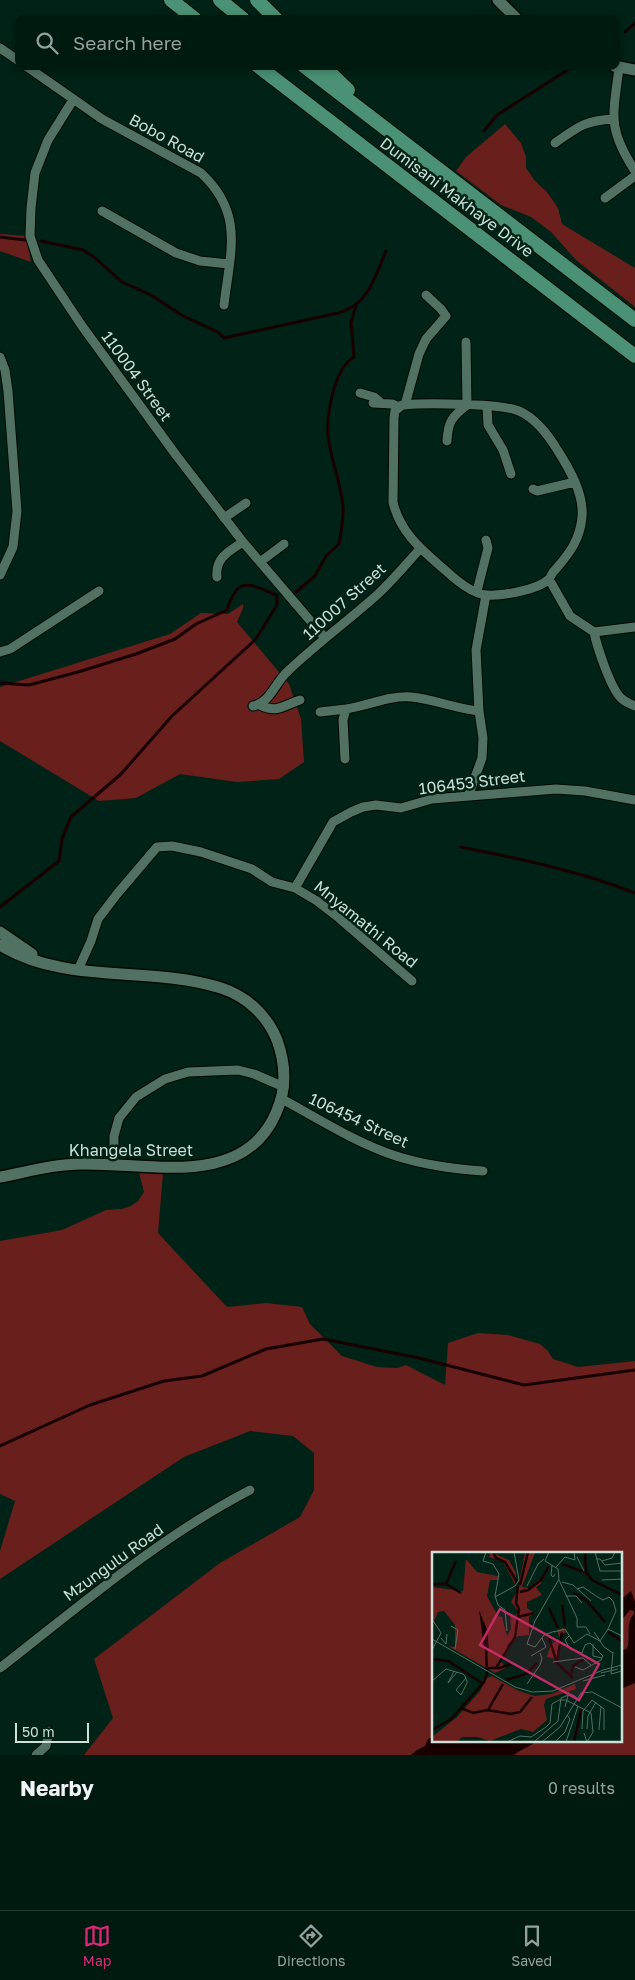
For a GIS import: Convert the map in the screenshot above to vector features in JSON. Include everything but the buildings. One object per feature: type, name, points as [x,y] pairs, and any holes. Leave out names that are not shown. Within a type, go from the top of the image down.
[{"type":"main road","points":[[171,0],[190,15]]},
{"type":"main road","points":[[220,0],[238,15]]},
{"type":"main road","points":[[257,0],[272,15]]},
{"type":"main road","name":"Dumisani Makhaye Drive","points":[[263,70],[635,356]]},
{"type":"main road","name":"Dumisani Makhaye Drive","points":[[309,70],[635,320]]},
{"type":"main road","points":[[327,70],[397,138]]},
{"type":"street","points":[[498,0],[510,15]]},
{"type":"street","points":[[0,48],[15,58]]},
{"type":"street","points":[[620,68],[635,70]]},
{"type":"street","name":"Bobo Road","points":[[32,70],[73,100],[138,140],[190,166],[208,180],[224,202],[231,222],[232,246],[224,305]]},
{"type":"street","points":[[617,70],[613,119],[619,144],[635,171]]},
{"type":"street","name":"110004 Street","points":[[73,100],[48,140],[36,173],[31,208],[30,236],[33,249],[43,269],[82,326],[242,542],[325,638]]},
{"type":"street","points":[[555,143],[585,123],[613,119]]},
{"type":"street","points":[[605,198],[635,176]]},
{"type":"street","points":[[102,211],[176,252],[200,261],[229,264]]},
{"type":"street","points":[[360,393],[374,397],[377,403],[402,406],[467,405],[506,407],[520,411],[533,420],[553,442],[566,463],[582,504],[580,533],[573,549],[554,571],[549,580],[521,592],[481,593],[457,580],[420,549],[396,513],[394,502],[395,410],[402,406],[419,354],[426,339],[446,316],[426,295]]},
{"type":"street","points":[[466,342],[467,405]]},
{"type":"street","points":[[0,357],[5,370],[8,391],[17,511],[13,547],[0,575]]},
{"type":"street","points":[[447,441],[450,422],[467,405]]},
{"type":"street","points":[[487,406],[488,425],[503,450],[511,474]]},
{"type":"street","points":[[533,489],[537,491],[575,482]]},
{"type":"street","points":[[224,518],[246,503]]},
{"type":"street","points":[[469,794],[482,758],[483,738],[479,711],[476,650],[481,593],[488,548],[486,540]]},
{"type":"street","points":[[218,577],[217,565],[220,560],[242,542]]},
{"type":"street","points":[[260,562],[284,544]]},
{"type":"street","name":"110007 Street","points":[[300,700],[278,709],[270,710],[257,705],[267,699],[285,674],[379,593],[420,549]]},
{"type":"street","points":[[549,580],[570,616],[594,632],[635,627]]},
{"type":"street","points":[[0,652],[10,649],[99,591]]},
{"type":"street","points":[[594,632],[597,646],[617,694],[635,706]]},
{"type":"street","points":[[320,712],[346,709],[389,698],[410,697],[463,710],[479,711]]},
{"type":"street","points":[[345,759],[343,720],[346,709]]},
{"type":"street","name":"106453 Street","points":[[295,888],[333,822],[357,810],[376,805],[401,808],[432,799],[469,794],[556,789],[586,791],[635,800]]},
{"type":"street","name":"Mnyamathi Road","points":[[78,970],[91,941],[98,919],[157,847],[172,846],[201,852],[252,869],[272,882],[295,888],[317,901],[339,918],[412,981]]},
{"type":"street","name":"Khangela Street","points":[[0,932],[15,944],[51,965]]},
{"type":"street","name":"Khangela Street","points":[[0,945],[24,958],[51,965],[78,970],[190,981],[222,989],[238,996],[261,1014],[271,1027],[282,1058],[284,1087],[282,1099],[270,1127],[256,1142],[241,1153],[223,1161],[203,1166],[180,1168],[114,1164],[66,1165],[0,1178]]},
{"type":"street","points":[[114,1164],[114,1136],[119,1118],[136,1097],[165,1079],[188,1072],[238,1070],[254,1074],[284,1087]]},
{"type":"street","name":"106454 Street","points":[[282,1099],[361,1141],[394,1155],[440,1166],[483,1172]]},
{"type":"street","name":"Mzungulu Road","points":[[0,1668],[131,1564],[208,1513],[250,1490]]},
{"type":"street","points":[[36,1755],[46,1746],[49,1731]]},
{"type":"shaded area","points":[[505,124],[521,143],[526,157],[526,168],[558,208],[562,224],[635,268],[635,307],[576,260],[551,232],[531,217],[501,205],[456,171],[466,157]]},
{"type":"shaded area","points":[[0,234],[26,236],[31,262],[0,251]]},
{"type":"shaded area","points":[[243,604],[237,622],[289,684],[301,719],[304,762],[279,779],[237,782],[180,774],[136,798],[99,801],[0,741],[0,687],[170,634],[201,613],[228,614]]},
{"type":"shaded area","points":[[139,1172],[163,1174],[158,1233],[227,1307],[266,1303],[302,1307],[310,1324],[342,1356],[377,1367],[397,1368],[406,1365],[445,1385],[448,1343],[478,1333],[508,1335],[540,1344],[553,1359],[578,1367],[635,1361],[635,1755],[84,1755],[113,1718],[94,1659],[220,1563],[300,1517],[314,1490],[314,1453],[293,1436],[250,1431],[184,1457],[0,1579],[0,1551],[15,1501],[0,1494],[0,1241],[62,1230],[106,1210],[122,1209],[138,1201],[144,1192]]},
{"type":"shaded area","points":[[631,1591],[635,1602],[635,1683],[622,1689],[622,1650],[627,1649],[630,1621],[634,1614],[634,1611],[630,1610],[622,1620],[622,1596],[624,1597]]},
{"type":"shaded area","points":[[432,1737],[432,1742],[535,1742],[514,1755],[411,1755],[425,1746],[428,1739]]},
{"type":"waterway","points":[[625,32],[635,23]]},
{"type":"waterway","points":[[484,131],[497,115],[567,70]]},
{"type":"waterway","points":[[0,237],[25,240]]},
{"type":"waterway","points":[[41,241],[83,250],[94,257],[122,282],[151,295],[183,316],[218,332],[224,338],[349,309],[370,288],[386,251]]},
{"type":"waterway","points":[[296,592],[315,576],[326,556],[339,544],[343,506],[329,442],[328,421],[336,383],[347,363],[354,357],[351,322],[356,306]]},
{"type":"waterway","points":[[0,683],[29,685],[136,654],[175,639],[196,624],[227,610],[236,591],[246,585],[277,595],[277,605],[256,639],[172,716],[121,774],[71,817],[62,839],[59,861],[0,907]]},
{"type":"waterway","points":[[461,847],[571,872],[635,893]]},
{"type":"waterway","points":[[0,1446],[90,1405],[164,1381],[202,1376],[266,1349],[323,1339],[419,1358],[524,1385],[635,1370]]}]
